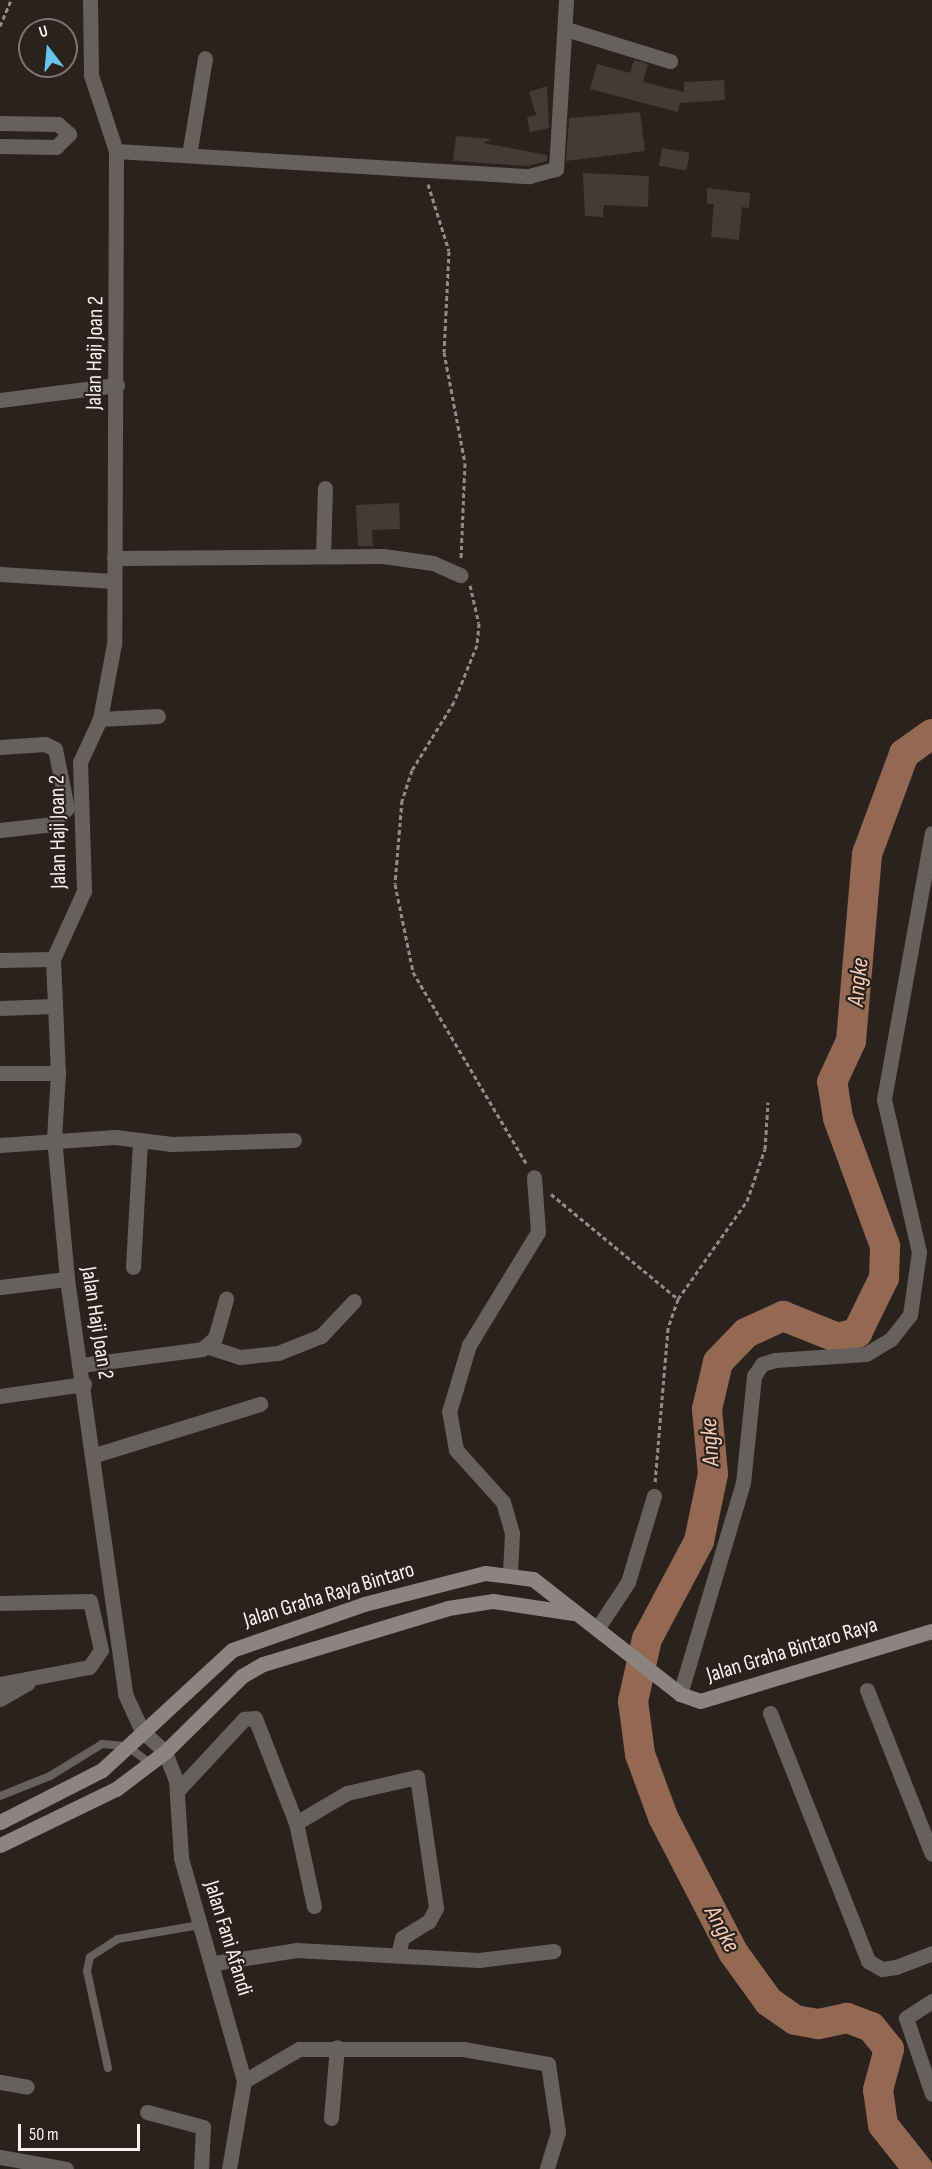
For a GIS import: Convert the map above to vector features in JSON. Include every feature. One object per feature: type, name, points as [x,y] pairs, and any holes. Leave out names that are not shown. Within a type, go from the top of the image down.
[{"type":"main road","name":"Jalan Graha Raya Bintaro","points":[[0,1822],[64,1793],[102,1770],[213,1663],[256,1639],[463,1578],[510,1573],[533,1579],[573,1613],[612,1641]]},
{"type":"main road","name":"Jalan Graha Raya Bintaro","points":[[0,1845],[69,1816],[151,1764],[242,1676],[263,1664],[448,1608],[493,1601],[573,1613]]},
{"type":"main road","name":"Jalan Graha Bintaro Raya","points":[[612,1641],[680,1694],[700,1701],[932,1631]]},
{"type":"street","name":"Jalan Haji Joan 2","points":[[90,0],[91,75],[116,151],[117,385],[111,681],[100,719],[80,762],[84,891],[77,915],[56,941],[53,959],[53,1006],[58,1073],[54,1138],[67,1279],[95,1455],[125,1694],[142,1731]]},
{"type":"street","points":[[116,151],[529,176],[556,169],[566,0]]},
{"type":"street","points":[[566,29],[670,61]]},
{"type":"street","points":[[189,155],[205,58]]},
{"type":"street","points":[[0,123],[58,124],[69,134],[56,147],[0,146]]},
{"type":"street","points":[[0,400],[117,385]]},
{"type":"street","points":[[323,555],[325,488]]},
{"type":"street","points":[[114,558],[323,555],[408,558],[460,575]]},
{"type":"street","points":[[0,574],[114,582]]},
{"type":"street","points":[[100,719],[158,716]]},
{"type":"street","points":[[0,747],[50,746],[60,760],[67,808],[58,822],[0,830]]},
{"type":"street","points":[[680,1694],[743,1483],[753,1376],[762,1364],[775,1360],[866,1354],[891,1339],[910,1315],[919,1252],[884,1099],[932,833]]},
{"type":"street","points":[[0,960],[53,959]]},
{"type":"street","points":[[0,1008],[53,1006]]},
{"type":"street","points":[[0,1073],[58,1073]]},
{"type":"street","points":[[0,1145],[54,1138],[140,1140],[172,1144],[294,1140]]},
{"type":"street","points":[[133,1267],[140,1140]]},
{"type":"street","points":[[510,1573],[512,1533],[503,1502],[456,1450],[449,1412],[478,1326],[535,1240],[540,1213],[534,1177]]},
{"type":"street","points":[[0,1287],[67,1279]]},
{"type":"street","points":[[206,1346],[215,1338],[226,1299]]},
{"type":"street","points":[[81,1365],[206,1346],[240,1357],[278,1353],[321,1336],[354,1301]]},
{"type":"street","points":[[0,1396],[84,1384]]},
{"type":"street","points":[[95,1455],[260,1404]]},
{"type":"street","points":[[597,1629],[628,1582],[654,1496]]},
{"type":"street","points":[[0,1603],[90,1601],[101,1650],[94,1661],[29,1682],[0,1699]]},
{"type":"street","points":[[0,1684],[29,1682]]},
{"type":"street","points":[[867,1690],[932,1854]]},
{"type":"street","points":[[770,1713],[868,1961],[882,1969],[896,1967],[932,1953]]},
{"type":"street","points":[[179,1789],[244,1719],[255,1718],[296,1822],[314,1906]]},
{"type":"street","name":"Jalan Fani Afandi","points":[[142,1731],[165,1752],[179,1789],[181,1858],[200,1925],[215,1963],[244,2081],[230,2169]]},
{"type":"street","points":[[296,1822],[347,1793],[417,1777],[435,1908],[429,1921],[402,1938],[398,1956]]},
{"type":"street","points":[[215,1963],[296,1950],[479,1960],[553,1951]]},
{"type":"street","points":[[932,2001],[906,2018],[932,2094]]},
{"type":"street","points":[[331,2118],[337,2048]]},
{"type":"street","points":[[244,2081],[299,2049],[463,2049],[548,2064],[558,2132],[547,2169]]},
{"type":"street","points":[[0,2082],[27,2086]]},
{"type":"street","points":[[147,2112],[203,2127],[201,2169]]},
{"type":"street","points":[[0,2157],[66,2169]]},
{"type":"lane","points":[[0,1796],[50,1776],[102,1744],[127,1746],[151,1764]]},
{"type":"lane","points":[[108,2068],[87,1971],[90,1957],[118,1939],[200,1925]]},
{"type":"path","points":[[0,26],[11,0]]},
{"type":"path","points":[[423,171],[449,251],[444,352],[467,493],[460,575],[472,586],[476,603],[477,645],[470,672],[425,744],[402,800],[395,848],[399,916],[413,972],[534,1177],[678,1299]]},
{"type":"path","points":[[654,1496],[668,1328],[678,1299],[747,1201],[765,1149],[768,1102]]},
{"type":"building","points":[[634,60],[648,64],[643,82],[684,92],[684,82],[724,80],[725,100],[680,103],[678,112],[590,89],[597,64],[630,73]]},
{"type":"building","points":[[547,86],[549,128],[530,132],[527,117],[536,115],[529,92]]},
{"type":"building","points":[[640,112],[645,151],[566,161],[569,118]]},
{"type":"building","points":[[456,136],[492,139],[483,143],[547,155],[547,161],[528,166],[453,161]]},
{"type":"building","points":[[662,148],[690,153],[686,171],[659,166]]},
{"type":"building","points":[[583,173],[649,176],[648,207],[604,205],[603,217],[585,216]]},
{"type":"building","points":[[707,188],[750,193],[749,208],[742,207],[739,240],[711,237],[714,204],[707,204]]},
{"type":"building","points":[[399,503],[400,529],[372,530],[373,546],[358,546],[356,505]]},
{"type":"waterway","name":"Angke","points":[[918,2169],[883,2125],[878,2090],[889,2049],[871,2027],[847,2018],[818,2024],[795,2020],[769,2002],[733,1952],[663,1817],[640,1754],[633,1701],[647,1639],[699,1541],[713,1474],[707,1409],[718,1362],[746,1333],[783,1316],[838,1338],[857,1333],[884,1278],[885,1246],[838,1118],[832,1082],[851,1041],[867,854],[904,754],[932,734]]}]
